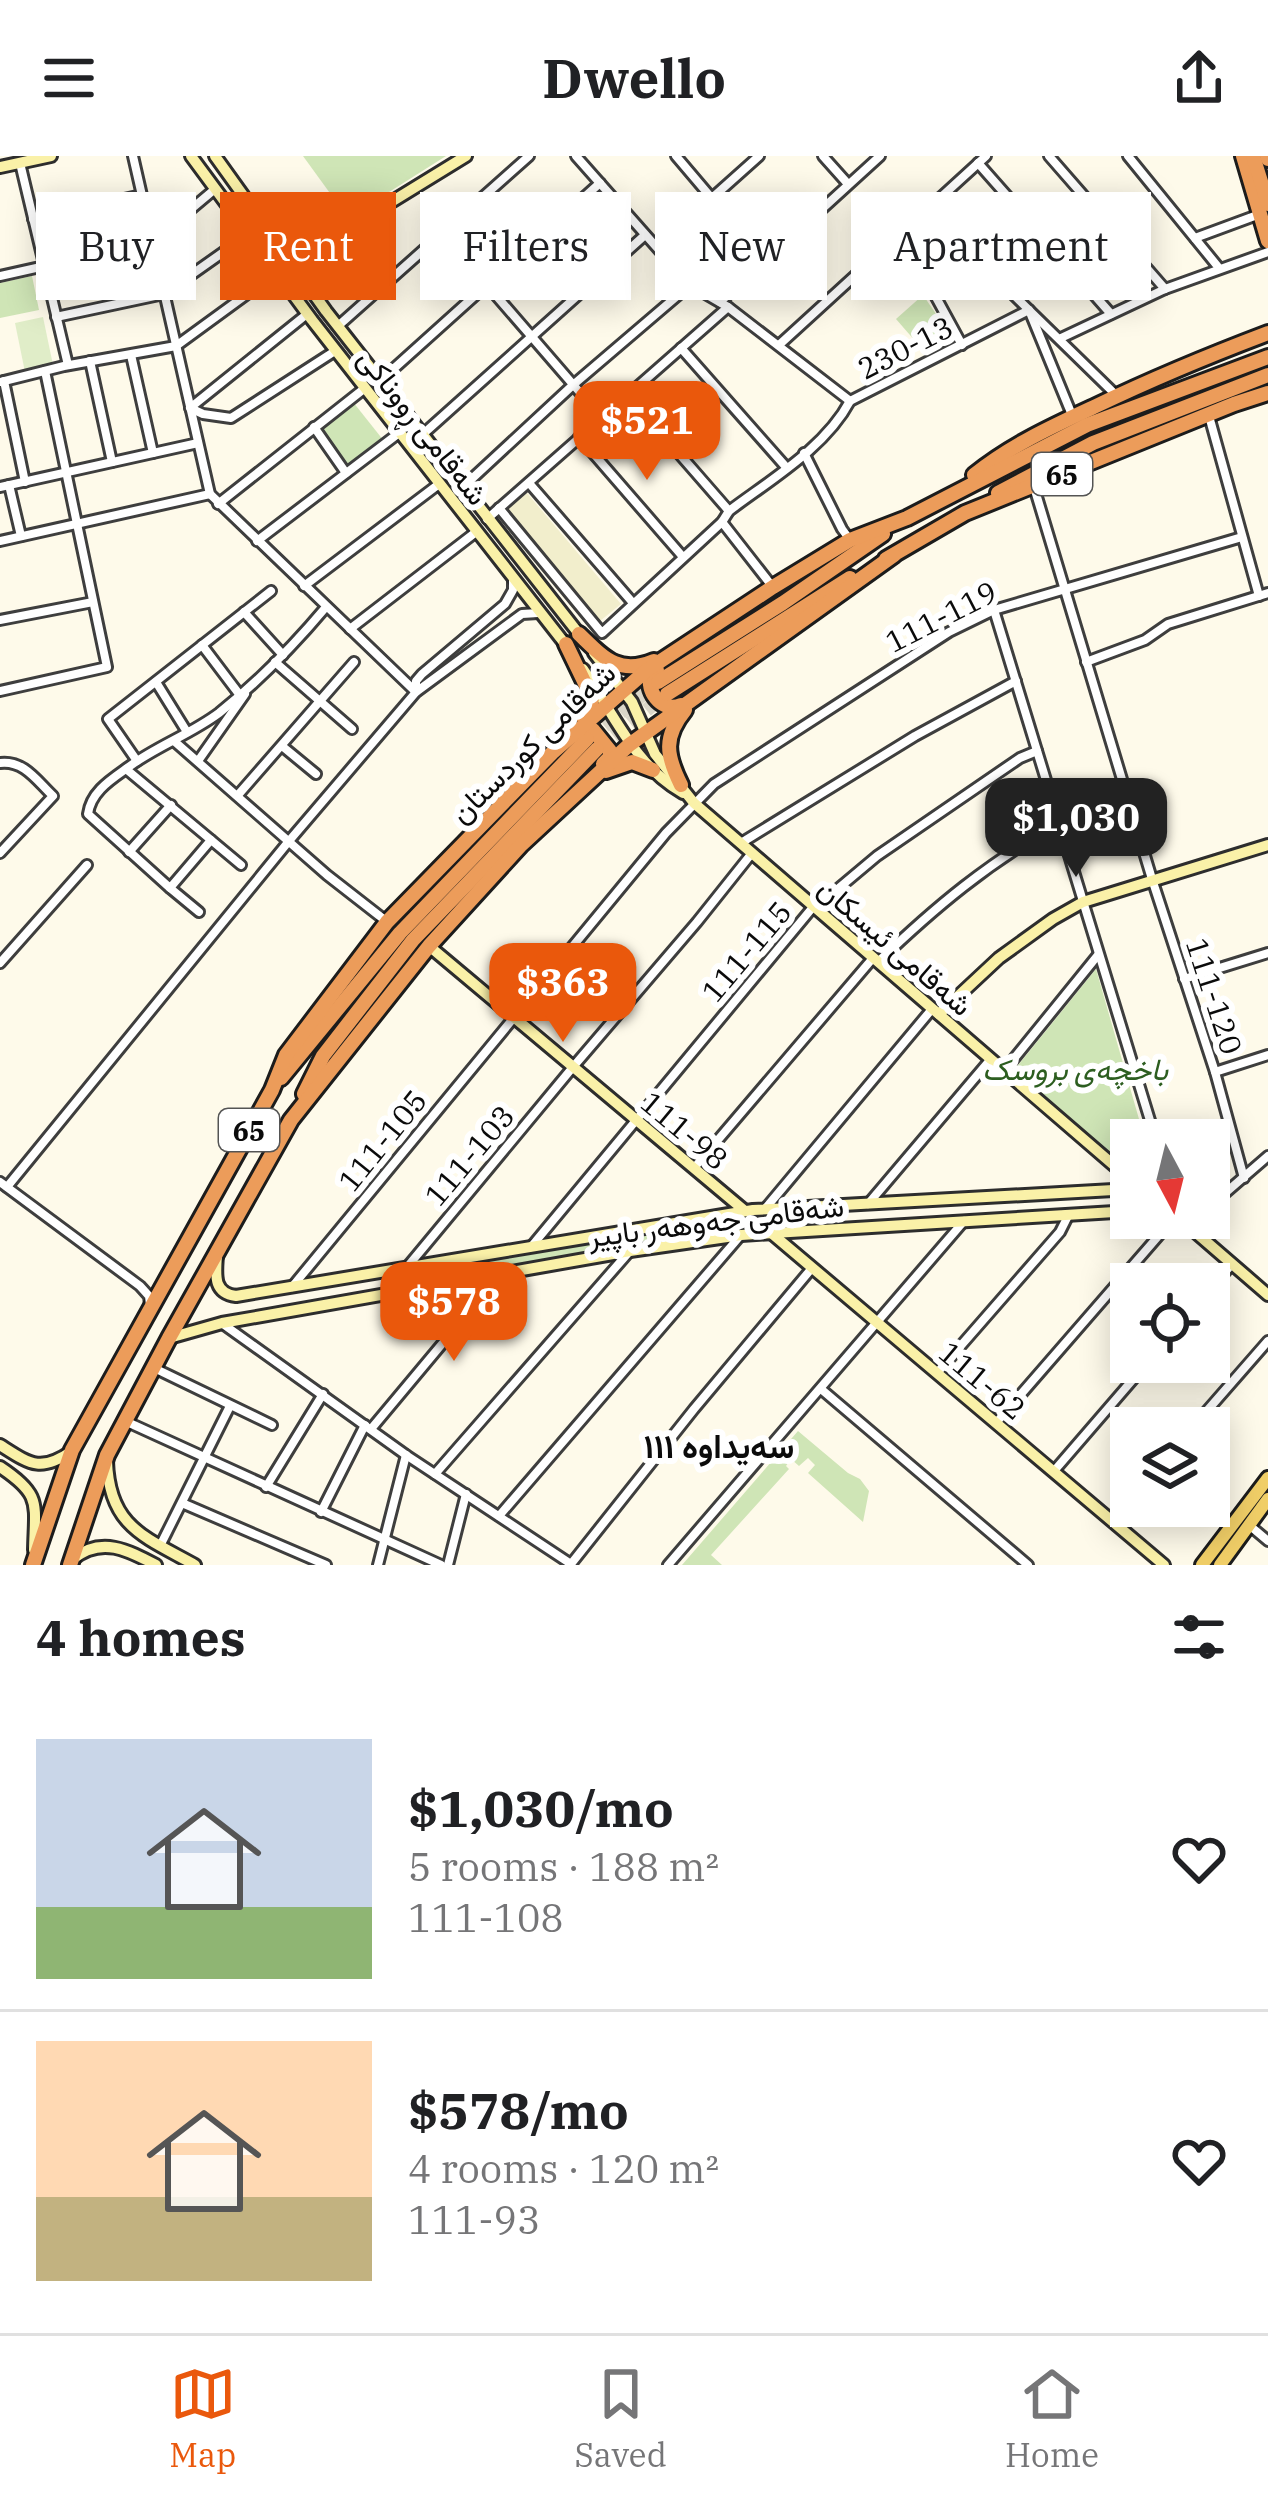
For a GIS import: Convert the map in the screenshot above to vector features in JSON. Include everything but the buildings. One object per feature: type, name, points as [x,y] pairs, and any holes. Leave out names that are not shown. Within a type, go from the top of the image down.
[{"type":"highway","points":[[1243,156],[1264,209]]},
{"type":"highway","points":[[1253,156],[1268,241]]},
{"type":"highway","points":[[1227,349],[1268,323]]},
{"type":"highway","name":"شەقامی کوردستان","points":[[1080,421],[1118,395],[1268,333]]},
{"type":"highway","name":"شەقامی کوردستان","points":[[1268,357],[1004,451],[952,493],[907,518],[663,688],[1023,478],[1093,443],[1268,375]]},
{"type":"highway","name":"شەقامی کوردستان","points":[[965,513],[1208,414],[1268,395]]},
{"type":"highway","name":"شەقامی کوردستان","points":[[34,1563],[72,1450],[272,1090],[286,1055],[387,922],[552,753],[607,704],[772,587],[850,541],[907,518]]},
{"type":"highway","name":"شەقامی کوردستان","points":[[291,1120],[429,946],[569,800],[647,731],[894,555]]},
{"type":"highway","points":[[695,638],[653,673],[649,683],[667,707],[696,697]]},
{"type":"highway","points":[[572,639],[627,668],[680,648]]},
{"type":"highway","points":[[552,753],[592,702],[572,639]]},
{"type":"highway","points":[[687,794],[672,765],[669,737],[696,697]]},
{"type":"highway","points":[[552,753],[586,729],[593,730],[610,751],[609,758],[569,800]]},
{"type":"highway","name":"شەقامی کوردستان","points":[[70,1563],[107,1456],[322,1057],[413,940],[592,744],[400,933],[272,1090]]},
{"type":"highway","points":[[592,780],[627,763],[652,770]]},
{"type":"main road","points":[[0,167],[51,156]]},
{"type":"main road","name":"شەقامی ڕووناکی","points":[[191,156],[220,196]]},
{"type":"main road","name":"شەقامی ڕووناکی","points":[[215,156],[241,192]]},
{"type":"main road","points":[[396,199],[466,156]]},
{"type":"main road","name":"شەقامی ڕووناکی","points":[[298,300],[539,613],[572,639],[624,691],[637,711]]},
{"type":"main road","name":"شەقامی ڕووناکی","points":[[318,300],[488,519],[572,639],[618,726]]},
{"type":"main road","points":[[310,317],[326,311]]},
{"type":"main road","name":"شەقامی ئیسکان","points":[[637,711],[655,754],[687,794]]},
{"type":"main road","name":"شەقامی ئیسکان","points":[[618,726],[652,770],[687,794],[1110,1162]]},
{"type":"main road","points":[[936,1012],[999,958],[1083,902],[1268,845]]},
{"type":"main road","name":"111-98","points":[[429,946],[746,1211]]},
{"type":"main road","name":"شەقامی جەوهەر باپیر","points":[[217,1255],[216,1281],[228,1295],[746,1211],[1110,1191]]},
{"type":"main road","points":[[842,1205],[842,1228]]},
{"type":"main road","name":"شەقامی جەوهەر باپیر","points":[[169,1338],[222,1323],[741,1234],[1110,1213]]},
{"type":"main road","name":"111-62","points":[[770,1232],[1110,1518]]},
{"type":"main road","points":[[1205,1239],[1268,1294]]},
{"type":"main road","points":[[459,1259],[460,1281]]},
{"type":"main road","points":[[0,1445],[40,1465],[55,1462],[72,1450]]},
{"type":"main road","points":[[107,1456],[111,1492],[120,1515],[138,1534],[195,1565]]},
{"type":"main road","points":[[0,1467],[31,1493],[34,1563]]},
{"type":"main road","points":[[1202,1565],[1268,1478]]},
{"type":"main road","points":[[1220,1565],[1268,1499]]},
{"type":"main road","name":"111-62","points":[[1120,1527],[1164,1565]]},
{"type":"main road","points":[[70,1563],[81,1552],[104,1546],[150,1562],[156,1544]]},
{"type":"street","points":[[133,156],[141,192]]},
{"type":"street","points":[[490,192],[530,156]]},
{"type":"street","points":[[576,156],[655,246]]},
{"type":"street","points":[[676,156],[707,192]]},
{"type":"street","points":[[719,192],[759,156]]},
{"type":"street","points":[[824,156],[848,184]]},
{"type":"street","points":[[827,203],[880,156]]},
{"type":"street","points":[[1049,156],[1165,289]]},
{"type":"street","points":[[1128,156],[1219,268]]},
{"type":"street","points":[[947,192],[982,160],[1111,314]]},
{"type":"street","points":[[20,163],[36,232]]},
{"type":"street","points":[[589,192],[599,183]]},
{"type":"street","points":[[196,205],[215,189]]},
{"type":"street","points":[[1195,238],[1264,209]]},
{"type":"street","points":[[631,247],[645,235]]},
{"type":"street","points":[[1061,338],[1165,289],[1268,252]]},
{"type":"street","points":[[338,326],[420,254]]},
{"type":"street","points":[[0,276],[36,268]]},
{"type":"street","points":[[778,345],[851,279]]},
{"type":"street","points":[[52,300],[68,365]]},
{"type":"street","points":[[56,317],[136,300]]},
{"type":"street","points":[[165,300],[210,494],[416,692]]},
{"type":"street","points":[[25,482],[2,382],[176,346],[239,300]]},
{"type":"street","points":[[380,381],[469,300]]},
{"type":"street","points":[[501,300],[602,418]]},
{"type":"street","points":[[422,435],[571,300]]},
{"type":"street","points":[[463,487],[672,300]]},
{"type":"street","points":[[716,300],[850,401]]},
{"type":"street","points":[[488,519],[729,300]]},
{"type":"street","points":[[937,300],[962,345]]},
{"type":"street","points":[[1019,300],[1118,395]]},
{"type":"street","points":[[1029,310],[1080,421]]},
{"type":"street","name":"230-13","points":[[499,508],[602,633],[729,511],[804,453],[850,401],[1029,310]]},
{"type":"street","points":[[190,408],[310,317]]},
{"type":"street","points":[[681,348],[786,467]]},
{"type":"street","points":[[190,408],[231,418],[335,351]]},
{"type":"street","points":[[131,354],[153,453]]},
{"type":"street","points":[[90,362],[112,462]]},
{"type":"street","points":[[0,691],[107,667],[45,371]]},
{"type":"street","points":[[220,506],[365,388]]},
{"type":"street","points":[[628,395],[729,511]]},
{"type":"street","points":[[1085,662],[1145,640],[1168,624],[1263,594],[1208,414]]},
{"type":"street","points":[[314,427],[346,472]]},
{"type":"street","points":[[257,541],[399,433]]},
{"type":"street","points":[[579,437],[683,557]]},
{"type":"street","points":[[21,536],[5,486],[198,443]]},
{"type":"street","points":[[804,453],[850,541]]},
{"type":"street","points":[[529,483],[633,603]]},
{"type":"street","points":[[304,586],[439,484]]},
{"type":"street","name":"111-120","points":[[1034,486],[1244,1178]]},
{"type":"street","points":[[0,541],[210,494]]},
{"type":"street","points":[[722,522],[772,587]]},
{"type":"street","points":[[350,629],[476,532]]},
{"type":"street","name":"111-119","points":[[687,794],[714,784],[949,632],[994,610],[1242,537]]},
{"type":"street","points":[[416,692],[422,674],[505,604],[513,590],[512,578]]},
{"type":"street","points":[[137,761],[108,719],[271,591]]},
{"type":"street","points":[[0,620],[93,602]]},
{"type":"street","points":[[200,912],[88,814],[94,794],[137,761],[217,714],[283,655],[326,607]]},
{"type":"street","points":[[994,610],[1150,1119]]},
{"type":"street","points":[[244,612],[283,655]]},
{"type":"street","points":[[148,1312],[149,1297],[140,1286],[3,1185],[416,692],[522,614],[539,613]]},
{"type":"street","points":[[202,645],[239,694]]},
{"type":"street","points":[[274,662],[352,729]]},
{"type":"street","points":[[238,795],[354,662]]},
{"type":"street","points":[[156,681],[187,732]]},
{"type":"street","points":[[741,844],[915,736],[1016,681]]},
{"type":"street","points":[[198,761],[252,682]]},
{"type":"street","points":[[173,741],[387,922]]},
{"type":"street","points":[[282,746],[316,774]]},
{"type":"street","name":"111-115","points":[[531,1247],[814,908],[878,856],[1037,751]]},
{"type":"street","points":[[0,763],[17,763],[53,796],[0,853]]},
{"type":"street","points":[[126,769],[241,865]]},
{"type":"street","name":"111-105","points":[[292,1287],[666,833],[687,794]]},
{"type":"street","points":[[129,852],[171,805]]},
{"type":"street","points":[[694,1168],[875,960],[947,898],[1059,824]]},
{"type":"street","points":[[170,888],[212,840]]},
{"type":"street","name":"111-103","points":[[407,1267],[752,853]]},
{"type":"street","points":[[0,963],[87,865]]},
{"type":"street","points":[[1184,979],[1268,953]]},
{"type":"street","points":[[1004,1071],[1099,954]]},
{"type":"street","points":[[765,1209],[936,1012]]},
{"type":"street","points":[[1215,1072],[1268,1055]]},
{"type":"street","points":[[868,1204],[991,1060]]},
{"type":"street","points":[[1230,1190],[1268,1156]]},
{"type":"street","points":[[937,1373],[1060,1232],[1068,1216]]},
{"type":"street","points":[[668,1565],[965,1220]]},
{"type":"street","points":[[499,1516],[741,1234]]},
{"type":"street","points":[[996,1423],[1166,1239]]},
{"type":"street","points":[[435,1474],[630,1251]]},
{"type":"street","points":[[222,1323],[406,1455],[571,1565],[812,1268]]},
{"type":"street","points":[[321,1512],[368,1427],[507,1273]]},
{"type":"street","points":[[1210,1407],[1268,1341]]},
{"type":"street","points":[[153,1367],[272,1425]]},
{"type":"street","points":[[1054,1472],[1130,1383]]},
{"type":"street","points":[[821,1389],[1028,1565]]},
{"type":"street","points":[[266,1487],[323,1394]]},
{"type":"street","points":[[156,1544],[230,1406]]},
{"type":"street","points":[[125,1421],[444,1565],[466,1494]]},
{"type":"street","points":[[378,1565],[406,1455]]},
{"type":"street","points":[[182,1503],[323,1565]]},
{"type":"street","points":[[1247,1525],[1268,1540]]},
{"type":"shaded area","points":[[527,493],[621,604],[600,621],[507,508]]},
{"type":"green space","points":[[303,156],[446,156],[389,192],[329,192]]},
{"type":"green space","points":[[32,276],[39,310],[0,318],[0,283]]},
{"type":"green space","points":[[917,300],[926,300],[952,337],[923,350],[896,319]]},
{"type":"green space","points":[[43,317],[53,365],[25,372],[15,323]]},
{"type":"green space","points":[[353,402],[384,441],[345,468],[317,428]]},
{"type":"green space","name":"باخچەی بروسک","points":[[1096,969],[1139,1119],[1110,1119],[1110,1156],[1011,1074]]},
{"type":"green space","points":[[658,1233],[662,1239],[475,1271],[472,1267],[474,1264]]},
{"type":"green space","points":[[798,1431],[869,1491],[863,1522],[808,1473],[815,1465],[808,1458],[799,1466],[791,1459],[789,1469],[711,1555],[722,1565],[682,1565]]},
{"type":"tunnel","points":[[588,739],[658,682]]},
{"type":"tunnel","points":[[597,749],[663,697]]},
{"type":"district","name":"سەیداوە ١١١","points":[[719,1445]]}]
